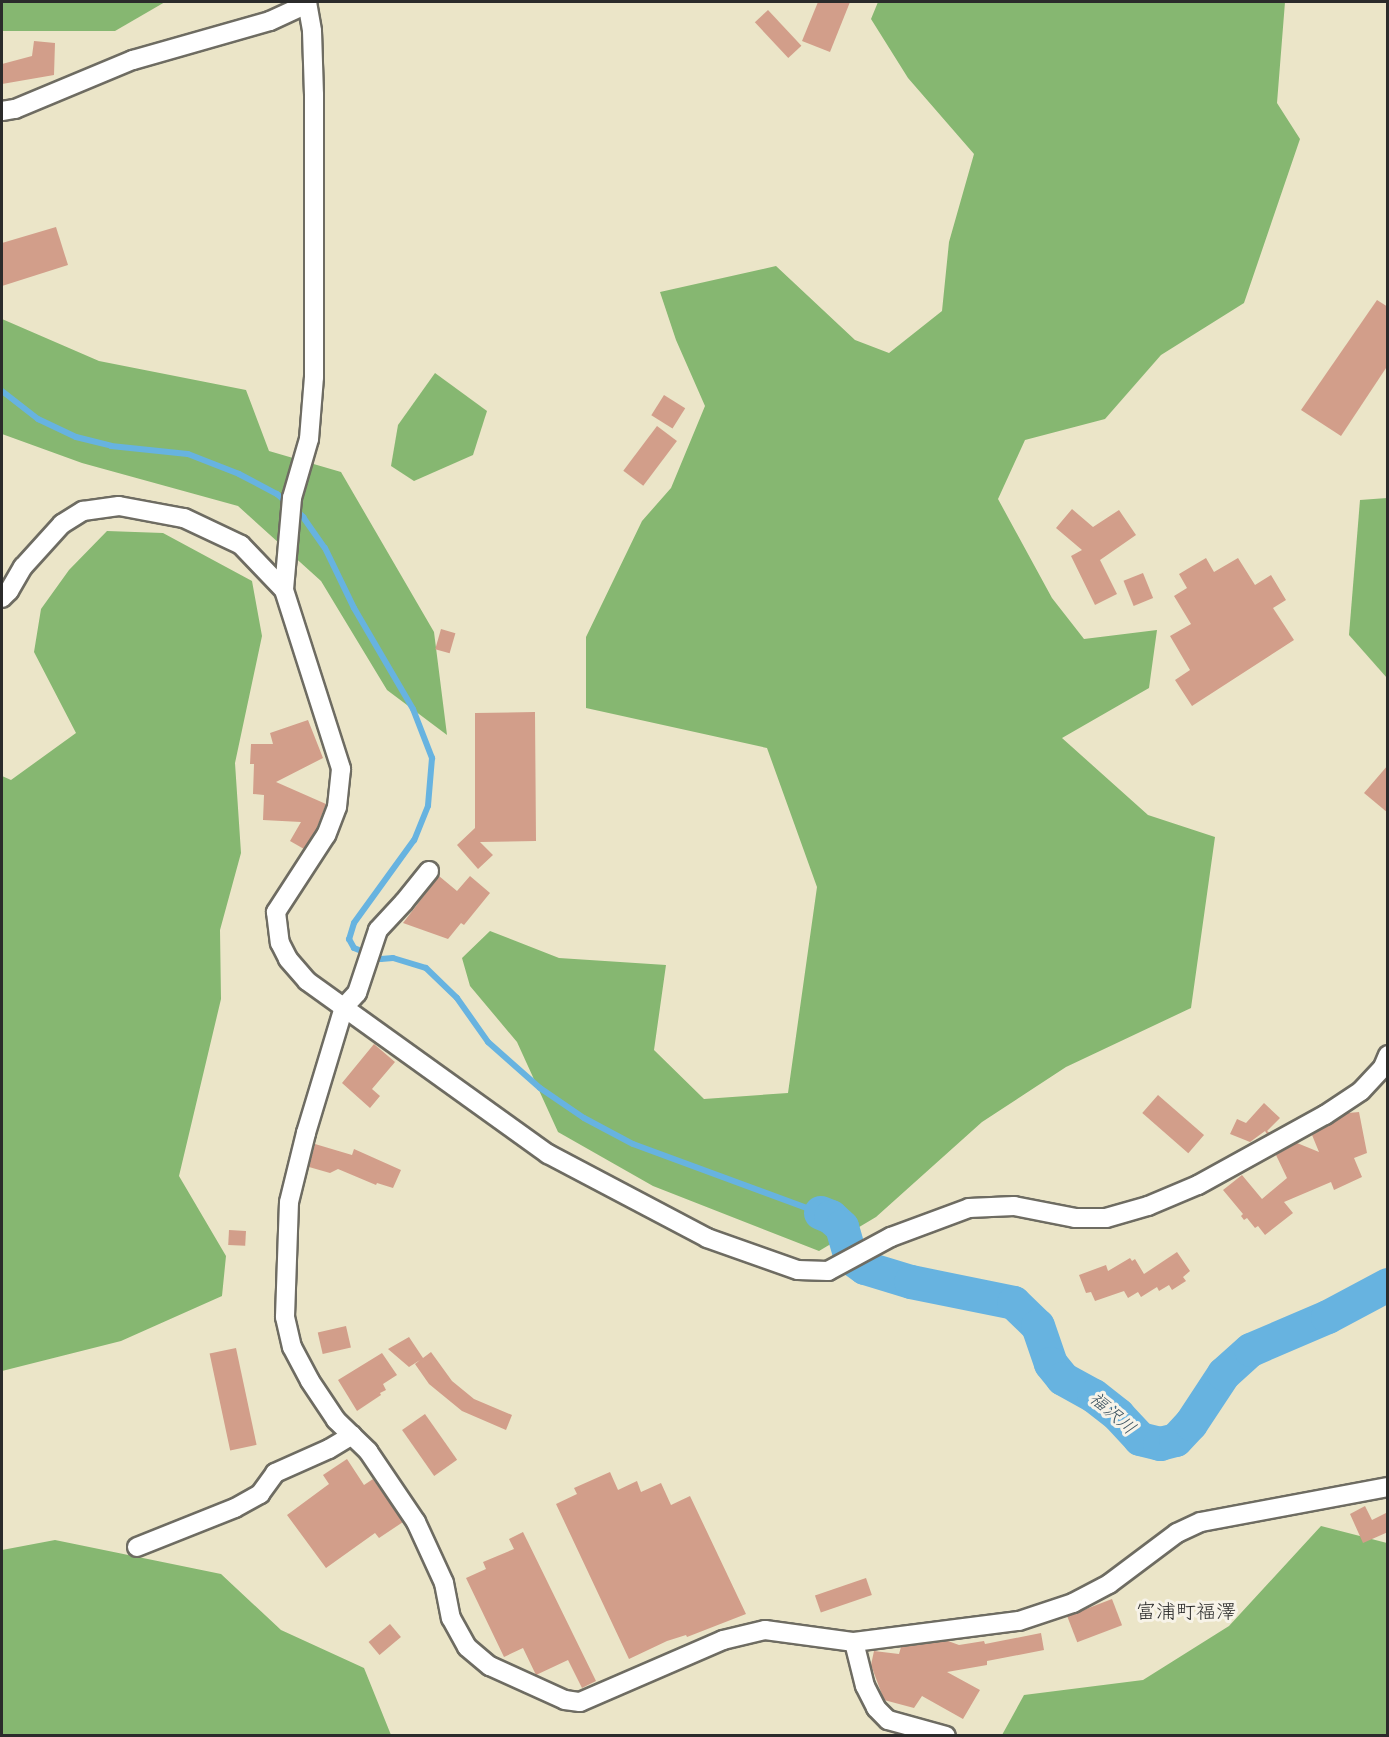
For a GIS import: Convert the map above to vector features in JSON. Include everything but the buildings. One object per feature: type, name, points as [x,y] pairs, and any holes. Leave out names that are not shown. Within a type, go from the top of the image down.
[{"type":"street","points":[[2,111],[15,109],[133,60],[270,21],[307,3],[312,31],[314,95],[314,377],[309,439],[292,498],[284,590],[341,769],[337,807],[326,835],[276,912],[280,943],[288,959],[307,981],[548,1154],[707,1238],[798,1270],[828,1271],[891,1237],[969,1208],[1014,1206],[1075,1218],[1106,1218],[1148,1206],[1198,1185],[1325,1115],[1361,1091],[1383,1067],[1388,1055]]},
{"type":"street","points":[[2,598],[9,591],[23,567],[62,524],[83,511],[119,506],[184,518],[241,545],[284,590]]},
{"type":"street","points":[[429,871],[378,930],[357,993],[344,1007],[306,1133],[289,1202],[284,1288],[285,1317],[292,1347],[310,1381],[336,1420],[368,1451],[416,1522],[444,1583],[451,1618],[467,1647],[490,1666],[565,1700],[580,1702],[595,1698],[723,1640],[765,1630],[854,1642],[1019,1620],[1073,1603],[1109,1584],[1177,1533],[1201,1522],[1388,1487]]},
{"type":"street","points":[[137,1546],[235,1508],[260,1494],[275,1473],[352,1436]]},
{"type":"street","points":[[854,1642],[865,1686],[876,1708],[888,1720],[946,1736]]},
{"type":"green space","points":[[2,2],[165,2],[115,31],[2,31]]},
{"type":"green space","points":[[878,2],[1285,2],[1277,103],[1300,139],[1244,303],[1161,355],[1105,419],[1025,440],[998,499],[1052,598],[1084,639],[1157,630],[1149,688],[1062,738],[1148,815],[1215,837],[1191,1008],[1066,1067],[982,1122],[876,1217],[819,1251],[653,1186],[558,1132],[517,1042],[470,986],[462,958],[490,931],[559,958],[666,965],[654,1050],[704,1099],[788,1093],[817,887],[767,748],[586,708],[586,637],[642,521],[671,488],[705,406],[676,340],[660,292],[776,266],[855,340],[889,353],[942,311],[949,242],[974,154],[908,78],[871,19]]},
{"type":"green space","points":[[2,319],[99,361],[246,390],[269,451],[341,472],[434,632],[447,735],[387,690],[321,581],[238,506],[82,463],[2,434]]},
{"type":"green space","points":[[435,373],[487,411],[473,455],[414,481],[391,466],[398,425]]},
{"type":"green space","points":[[1388,498],[1387,678],[1349,635],[1360,500]]},
{"type":"green space","points":[[107,531],[163,533],[252,581],[262,636],[235,763],[241,853],[220,930],[221,999],[179,1176],[226,1256],[222,1296],[121,1341],[2,1371],[2,776],[11,780],[76,733],[34,652],[41,609],[69,570]]},
{"type":"green space","points":[[1321,1526],[1387,1543],[1387,1735],[1002,1735],[1024,1695],[1143,1680],[1229,1626]]},
{"type":"green space","points":[[55,1540],[221,1574],[281,1630],[364,1668],[391,1735],[2,1735],[2,1550]]},
{"type":"waterway","points":[[2,391],[38,419],[76,437],[111,446],[188,454],[239,474],[277,494],[303,517],[325,548],[354,608],[413,709],[432,758],[428,806],[414,840],[354,923],[349,939],[354,948],[381,959],[393,958],[426,968],[457,998],[488,1042],[540,1088],[584,1118],[633,1144],[821,1213]]},
{"type":"waterway","name":"福沢川","points":[[821,1213],[831,1217],[842,1227],[851,1258],[865,1268],[911,1282],[1014,1303],[1038,1326],[1051,1364],[1063,1379],[1094,1396],[1118,1415],[1140,1439],[1160,1444],[1176,1440],[1191,1424],[1224,1374],[1251,1350],[1328,1317],[1388,1285]]},
{"type":"district","name":"富浦町福澤","points":[[1186,1612]]}]
